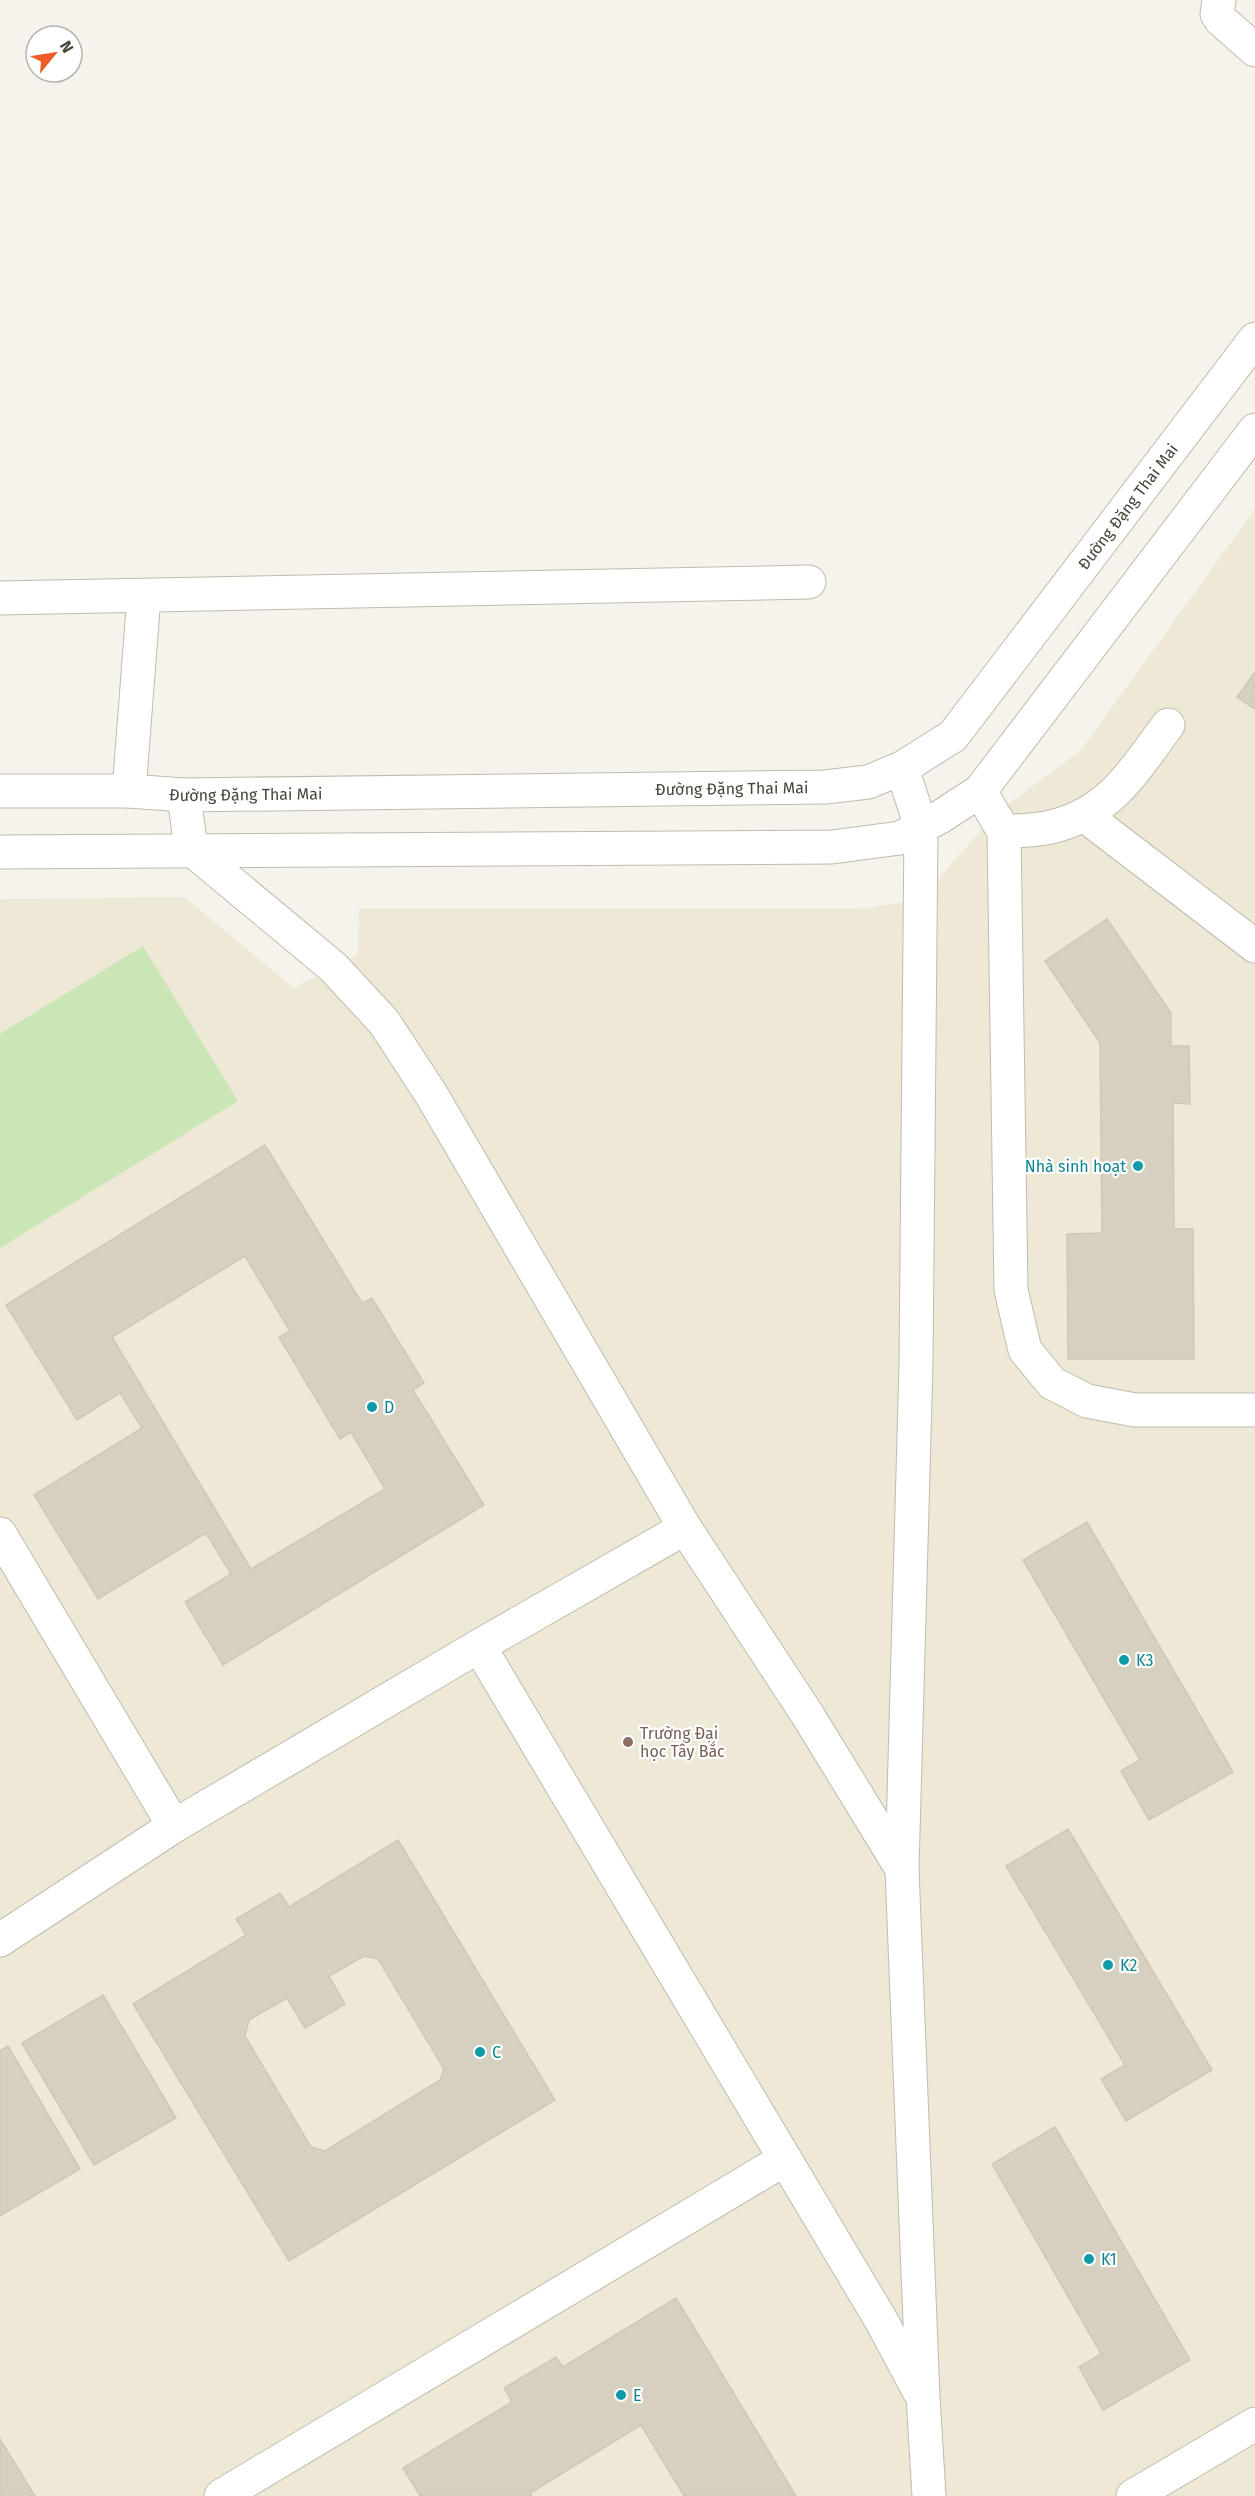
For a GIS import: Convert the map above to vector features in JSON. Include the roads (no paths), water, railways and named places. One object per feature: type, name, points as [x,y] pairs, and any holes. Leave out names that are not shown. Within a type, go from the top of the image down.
[{"type":"street","points":[[1219,0],[1217,14],[1221,20],[1255,50]]},
{"type":"street","name":"Đường Đặng Thai Mai","points":[[0,791],[129,791],[184,795],[825,788],[868,782],[902,768],[953,735],[1255,339]]},
{"type":"street","points":[[0,852],[191,849],[832,847],[900,838],[980,791],[1255,430]]},
{"type":"street","points":[[0,598],[810,582]]},
{"type":"street","points":[[129,791],[144,596]]},
{"type":"street","points":[[1004,832],[1054,827],[1084,815],[1105,803],[1128,779],[1168,725]]},
{"type":"street","points":[[902,768],[921,827],[916,1364],[902,1869],[929,2496]]},
{"type":"street","points":[[980,791],[1004,832],[1011,1290],[1024,1350],[1052,1383],[1087,1401],[1135,1410],[1255,1410]]},
{"type":"street","points":[[184,795],[191,849],[333,967],[384,1022],[430,1094],[685,1528],[807,1714],[902,1869]]},
{"type":"street","points":[[1084,815],[1255,946]]},
{"type":"street","points":[[0,1940],[174,1826],[685,1528]]},
{"type":"street","points":[[0,1534],[174,1826]]},
{"type":"street","points":[[480,1646],[881,2319],[923,2397]]},
{"type":"street","points":[[221,2496],[785,2159]]},
{"type":"street","points":[[1133,2496],[1255,2424]]},
{"type":"place","name":"Nhà sinh hoạt","points":[[1138,1166]]},
{"type":"place","name":"D","points":[[372,1407]]},
{"type":"place","name":"K3","points":[[1124,1660]]},
{"type":"place","name":"Trường Đại học Tây Bắc","points":[[628,1742]]},
{"type":"place","name":"K2","points":[[1108,1965]]},
{"type":"place","name":"C","points":[[480,2052]]},
{"type":"place","name":"K1","points":[[1089,2259]]},
{"type":"place","name":"E","points":[[621,2395]]}]
